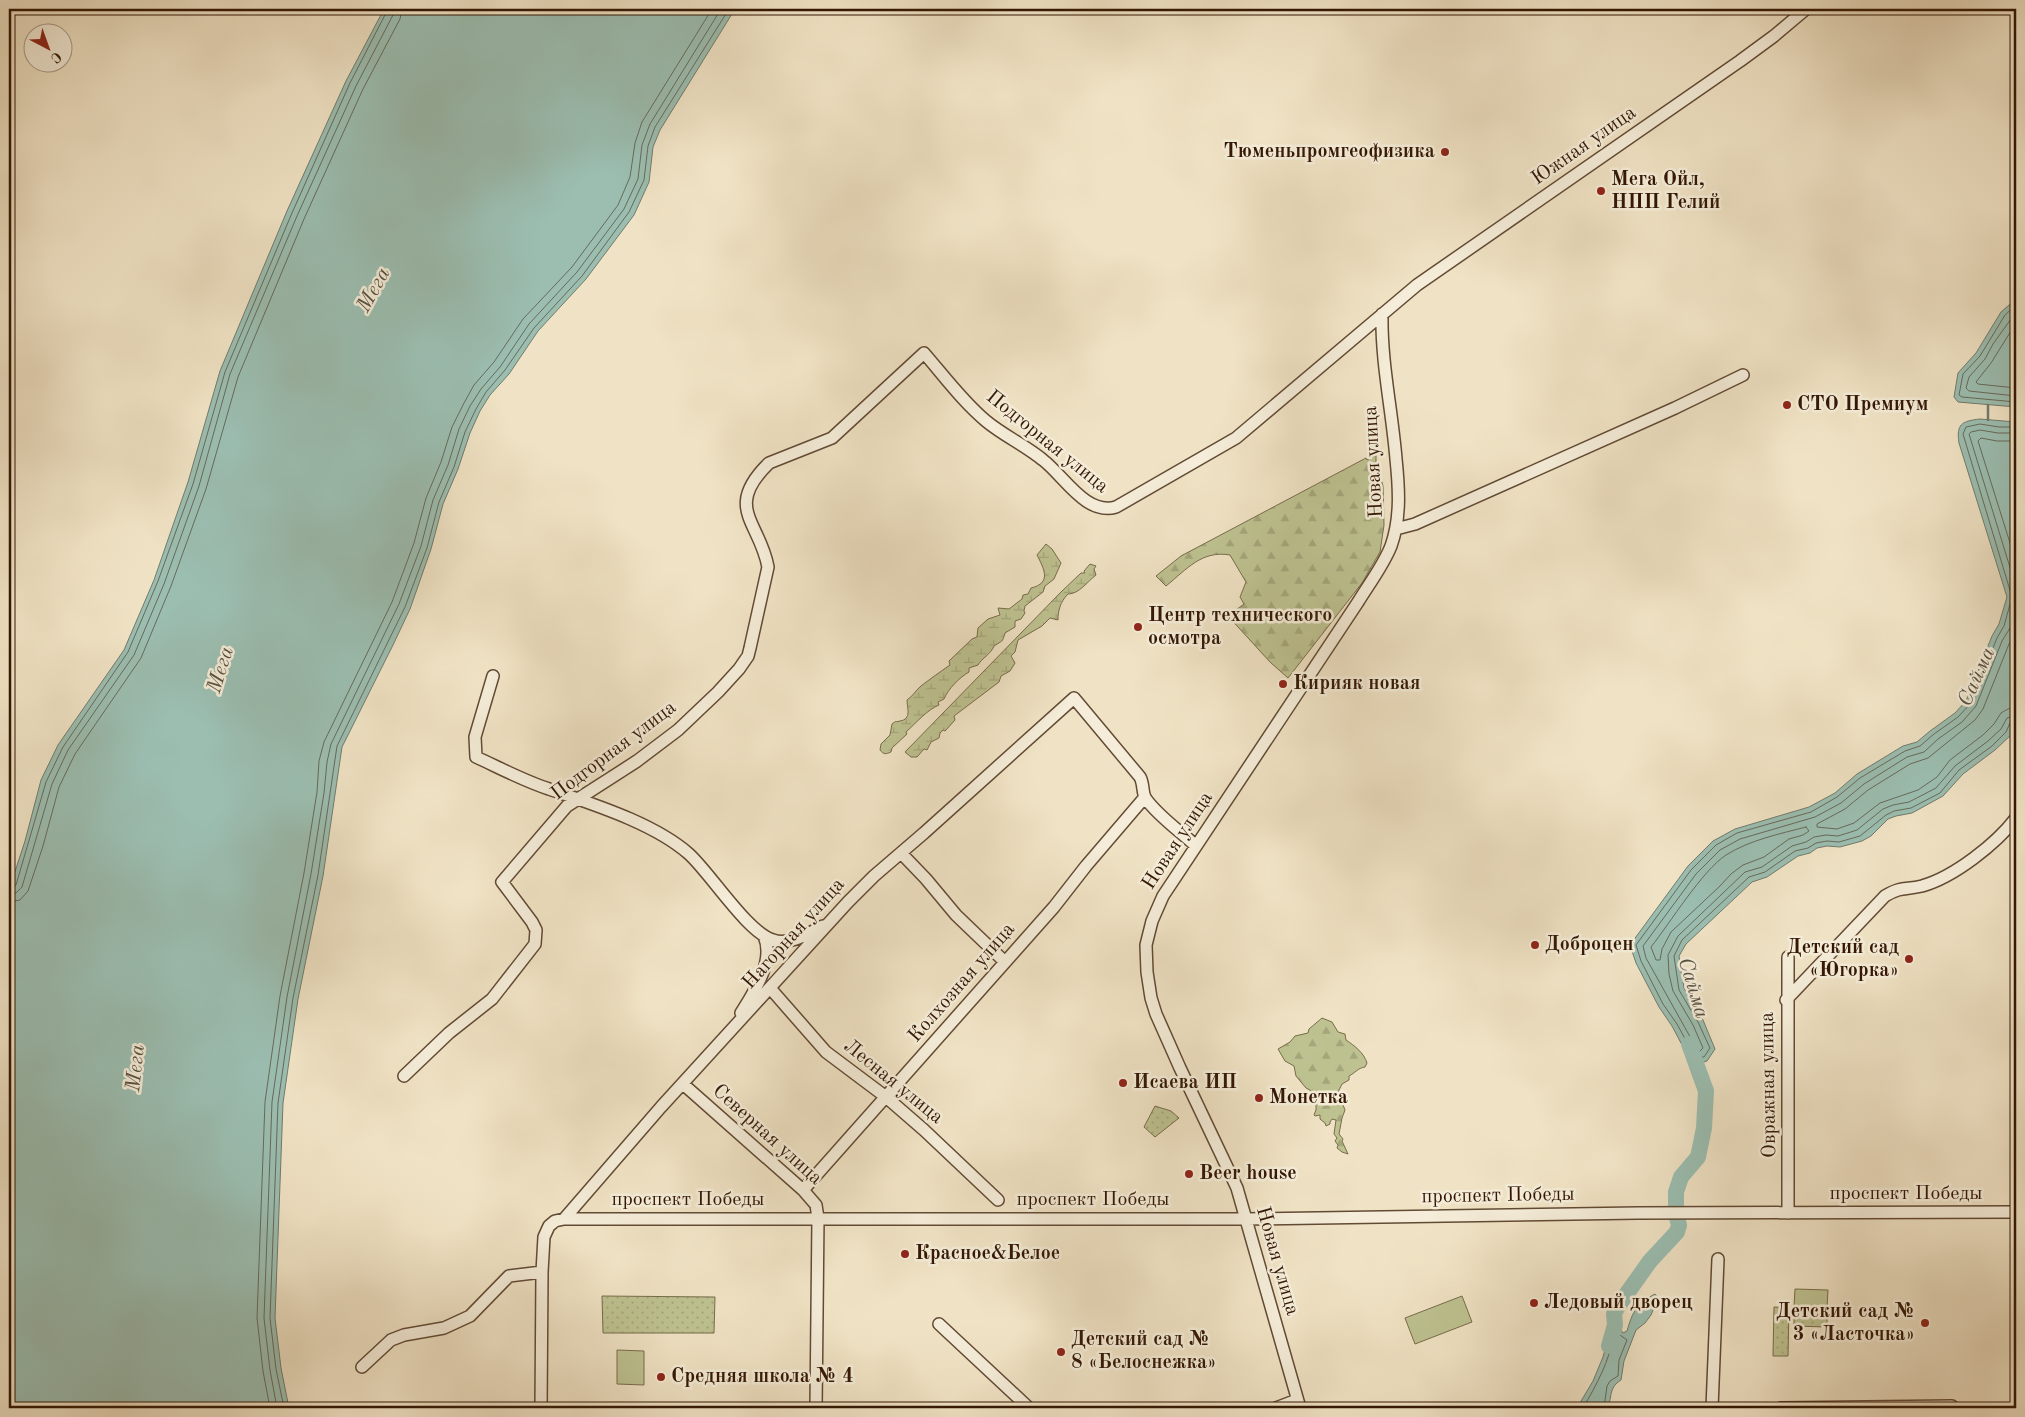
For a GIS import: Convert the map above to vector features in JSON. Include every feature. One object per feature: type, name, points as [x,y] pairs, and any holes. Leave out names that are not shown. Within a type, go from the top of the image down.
[{"type":"street","name":"Южная улица","points":[[1382,314],[1417,285],[1740,61],[1806,9]]},
{"type":"street","name":"Новая улица","points":[[1298,1404],[1237,1188],[1156,1014],[1146,972],[1146,945],[1152,921],[1163,896],[1374,577],[1391,546],[1398,515],[1398,476],[1382,346],[1382,314]]},
{"type":"street","name":"Подгорная улица","points":[[404,1076],[449,1033],[492,999],[510,974],[532,949],[537,937],[536,930],[502,882],[557,817],[577,798],[637,761],[678,730],[718,692],[744,662],[750,648],[768,567],[767,559],[750,523],[746,504],[752,486],[761,470],[775,458],[832,438],[924,353],[988,422],[1045,461],[1091,505],[1102,509],[1110,509],[1124,503],[1236,438],[1382,314]]},
{"type":"street","points":[[1396,529],[1414,524],[1675,408],[1743,375]]},
{"type":"street","points":[[493,676],[475,737],[476,757],[547,789],[577,798],[644,827],[682,848],[697,862],[743,916],[764,936],[782,942],[792,940],[828,923]]},
{"type":"street","name":"Нагорная улица","points":[[564,1219],[655,1113],[730,1033],[828,923],[874,876],[1074,698],[1140,777],[1144,785],[1144,798]]},
{"type":"street","points":[[1144,798],[1196,846]]},
{"type":"street","name":"Колхозная улица","points":[[803,1190],[1005,962],[1144,798]]},
{"type":"street","points":[[1786,1000],[1885,896],[1902,888],[1921,886],[1964,866],[2010,827],[2016,818]]},
{"type":"street","points":[[901,853],[956,915],[1005,962]]},
{"type":"street","points":[[730,1033],[760,978],[768,950],[764,936]]},
{"type":"street","name":"Овражная улица","points":[[1788,957],[1786,1000],[1788,1213]]},
{"type":"street","name":"Лесная улица","points":[[770,988],[826,1052],[924,1130],[998,1200]]},
{"type":"street","name":"Северная улица","points":[[683,1084],[803,1190],[816,1205],[818,1218]]},
{"type":"street","name":"проспект Победы","points":[[542,1272],[544,1237],[555,1221],[564,1219],[1246,1219],[1638,1213],[2016,1212]]},
{"type":"street","points":[[816,1408],[818,1218]]},
{"type":"street","points":[[1712,1408],[1718,1259]]},
{"type":"street","points":[[362,1367],[391,1340],[404,1335],[444,1328],[470,1316],[509,1276],[542,1272],[541,1408]]},
{"type":"street","points":[[940,1324],[1029,1408]]},
{"type":"street","points":[[1276,1408],[1298,1404]]},
{"type":"street","points":[[1781,1408],[1952,1406]]},
{"type":"green space","points":[[1376,455],[1376,462],[1383,486],[1384,525],[1380,552],[1362,583],[1288,678],[1270,662],[1228,616],[1244,604],[1240,597],[1246,582],[1230,555],[1211,555],[1203,558],[1188,567],[1166,586],[1156,576],[1181,556],[1366,458],[1367,460]]},
{"type":"green space","points":[[1046,544],[1052,549],[1061,563],[1054,579],[1045,586],[1043,592],[1025,606],[1025,613],[1021,619],[1015,621],[1015,627],[1005,633],[1002,641],[994,646],[978,665],[969,668],[969,672],[948,691],[944,699],[938,702],[939,705],[926,713],[906,732],[907,734],[892,748],[891,752],[883,753],[880,750],[881,744],[890,735],[892,724],[896,721],[904,720],[907,716],[907,700],[921,686],[950,665],[949,661],[972,639],[977,637],[978,628],[988,619],[1000,615],[998,608],[1009,609],[1022,599],[1023,595],[1028,594],[1031,588],[1042,583],[1045,575],[1037,555]]},
{"type":"green space","points":[[1090,564],[1096,566],[1094,569],[1096,575],[1079,590],[1065,597],[1058,613],[1058,620],[1050,618],[1042,626],[1018,640],[1015,652],[1011,656],[1015,663],[1010,671],[1001,676],[999,682],[954,716],[955,720],[945,731],[943,730],[940,733],[939,738],[931,742],[927,750],[924,749],[917,757],[911,757],[905,752],[1061,592],[1081,573],[1085,573],[1084,571]]},
{"type":"green space","points":[[1322,1018],[1332,1022],[1338,1032],[1345,1034],[1346,1040],[1356,1047],[1367,1063],[1365,1067],[1358,1069],[1349,1076],[1349,1080],[1342,1084],[1338,1092],[1345,1110],[1339,1134],[1343,1139],[1342,1141],[1348,1154],[1337,1148],[1338,1145],[1335,1141],[1337,1138],[1334,1134],[1336,1120],[1332,1119],[1330,1124],[1326,1126],[1320,1119],[1320,1115],[1314,1115],[1316,1097],[1296,1076],[1294,1066],[1285,1061],[1278,1049],[1290,1042],[1295,1036],[1308,1033],[1309,1029]]},
{"type":"green space","points":[[1155,1106],[1171,1111],[1179,1118],[1155,1137],[1144,1127]]},
{"type":"green space","points":[[1795,1289],[1828,1290],[1827,1308],[1794,1308]]},
{"type":"green space","points":[[602,1296],[715,1297],[714,1333],[603,1333]]},
{"type":"green space","points":[[1462,1296],[1472,1322],[1415,1344],[1405,1318]]},
{"type":"green space","points":[[1774,1307],[1789,1308],[1788,1356],[1773,1356]]},
{"type":"green space","points":[[1794,1308],[1827,1308],[1827,1327],[1794,1326]]},
{"type":"green space","points":[[617,1350],[644,1351],[644,1385],[617,1384]]},
{"type":"water","name":"Мега","points":[[384,9],[735,9],[660,130],[653,147],[649,182],[634,215],[586,279],[538,331],[509,374],[490,395],[480,411],[443,504],[431,549],[410,609],[342,747],[323,876],[298,999],[283,1103],[275,1318],[281,1368],[289,1408],[9,1408],[9,890],[25,841],[41,780],[58,745],[124,650],[154,580],[188,482],[220,371],[287,211],[346,81]]},
{"type":"water","points":[[2016,299],[2016,407],[1958,402],[1954,397],[1958,373],[1976,353],[2001,312]]},
{"type":"water","points":[[1980,419],[2016,422],[2016,720],[2011,735],[1995,750],[1963,774],[1943,796],[1912,813],[1888,819],[1871,836],[1862,841],[1840,847],[1827,846],[1817,848],[1810,853],[1798,856],[1767,877],[1752,882],[1686,944],[1679,956],[1684,988],[1703,1020],[1715,1049],[1707,1061],[1697,1064],[1691,1062],[1636,963],[1630,945],[1688,866],[1713,841],[1735,829],[1809,807],[1835,793],[1857,774],[1903,746],[1917,742],[1955,713],[1966,701],[1992,636],[1999,624],[2007,597],[1958,437],[1958,432],[1965,422]]},
{"type":"water","points":[[1655,1294],[1658,1298],[1651,1315],[1636,1330],[1624,1361],[1621,1380],[1614,1386],[1608,1408],[1577,1408],[1593,1381],[1603,1357],[1611,1327],[1618,1325],[1623,1333],[1627,1331],[1631,1318],[1639,1305]]},
{"type":"waterway","points":[[1988,405],[1988,420]]},
{"type":"waterway","name":"Сайма","points":[[1609,1346],[1615,1325],[1614,1314],[1618,1306],[1650,1261],[1677,1232],[1679,1225],[1676,1214],[1676,1192],[1681,1177],[1698,1157],[1704,1128],[1706,1091],[1689,1044]]},
{"type":"place","name":"Тюменьпромгеофизика","points":[[1445,152]]},
{"type":"place","name":"Мега Ойл, НПП Гелий","points":[[1601,191]]},
{"type":"place","name":"СТО Премиум","points":[[1787,405]]},
{"type":"place","name":"Центр технического осмотра","points":[[1138,627]]},
{"type":"place","name":"Кирияк новая","points":[[1283,684]]},
{"type":"place","name":"Доброцен","points":[[1535,945]]},
{"type":"place","name":"Детский сад «Югорка»","points":[[1909,959]]},
{"type":"place","name":"Исаева ИП","points":[[1123,1083]]},
{"type":"place","name":"Монетка","points":[[1259,1098]]},
{"type":"place","name":"Beer house","points":[[1189,1174]]},
{"type":"place","name":"Красное&Белое","points":[[905,1254]]},
{"type":"place","name":"Ледовый дворец","points":[[1534,1303]]},
{"type":"place","name":"Детский сад № 3 «Ласточка»","points":[[1925,1323]]},
{"type":"place","name":"Детский сад № 8 «Белоснежка»","points":[[1061,1352]]},
{"type":"place","name":"Средняя школа № 4","points":[[661,1377]]}]
